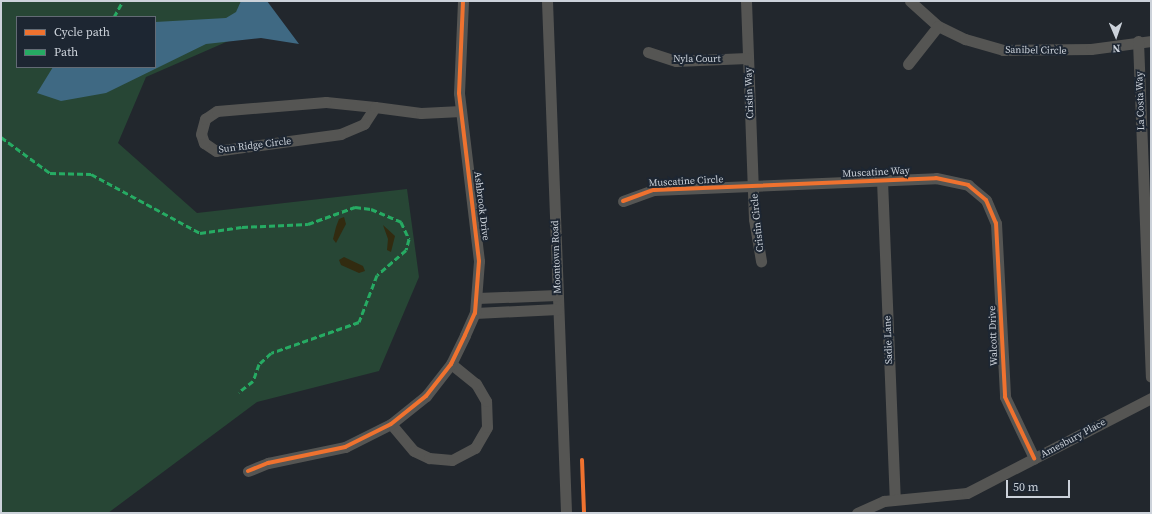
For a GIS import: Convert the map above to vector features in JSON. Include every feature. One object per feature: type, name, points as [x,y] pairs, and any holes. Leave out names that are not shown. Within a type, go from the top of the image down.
[{"type":"street","name":"Ashbrook Drive","points":[[248,471],[268,463],[345,447],[391,424],[426,396],[451,364],[475,313],[479,241],[458,81],[463,1]]},
{"type":"street","name":"Moontown Road","points":[[547,1],[566,513]]},
{"type":"street","name":"Cristin Way","points":[[746,1],[753,186]]},
{"type":"street","name":"Sanibel Circle","points":[[910,1],[938,26],[986,47],[1016,52],[1090,49],[1138,41],[1151,41]]},
{"type":"street","points":[[908,64],[938,26]]},
{"type":"street","name":"La Costa Way","points":[[1138,41],[1147,168],[1151,377]]},
{"type":"street","name":"Nyla Court","points":[[648,52],[676,61],[747,58]]},
{"type":"street","name":"Sun Ridge Circle","points":[[375,107],[364,124],[341,134],[216,151],[204,143],[201,134],[205,119],[217,111],[332,102],[375,107],[421,113],[461,111]]},
{"type":"street","name":"Muscatine Way","points":[[753,186],[947,178],[968,185],[990,207]]},
{"type":"street","name":"Sadie Lane","points":[[882,180],[895,499]]},
{"type":"street","name":"Muscatine Circle","points":[[623,201],[646,191],[753,186]]},
{"type":"street","name":"Cristin Circle","points":[[753,186],[761,261]]},
{"type":"street","name":"Walcott Drive","points":[[990,207],[997,232],[1005,397],[1034,458]]},
{"type":"street","points":[[477,298],[558,295]]},
{"type":"street","points":[[475,313],[558,309]]},
{"type":"street","points":[[391,424],[414,451],[429,458],[452,460],[475,448],[487,427],[486,401],[476,384],[451,364]]},
{"type":"street","name":"Amesbury Place","points":[[857,513],[895,499],[967,492],[1151,398]]},
{"type":"green space","points":[[1,1],[249,1],[258,28],[146,77],[118,143],[197,213],[407,189],[419,277],[379,371],[257,402],[108,513],[1,513]]},
{"type":"sand","points":[[344,217],[346,224],[336,243],[333,239],[336,227],[339,219]]},
{"type":"sand","points":[[383,225],[395,236],[391,252],[387,250],[388,239]]},
{"type":"sand","points":[[344,257],[363,266],[365,271],[359,273],[341,265],[339,260]]},
{"type":"water","points":[[241,1],[267,1],[299,44],[261,38],[206,44],[106,93],[61,101],[37,93],[52,68],[156,68],[156,22],[226,18],[236,12]]},
{"type":"marked path","points":[[115,16],[123,1]]},
{"type":"marked path","points":[[1,137],[50,173],[91,174],[200,233],[242,227],[308,224],[355,207],[371,209],[401,222],[409,239],[406,250],[377,275],[359,322],[271,353],[259,364],[253,381],[239,392]]},
{"type":"cycle path","points":[[248,471],[268,463],[345,447],[391,424],[426,396],[451,364],[465,335],[475,313],[479,261],[459,93],[463,1]]},
{"type":"cycle path","points":[[623,201],[654,190],[936,178],[968,185],[986,200],[996,223],[1005,397],[1034,458]]},
{"type":"cycle path","points":[[582,460],[584,513]]}]
